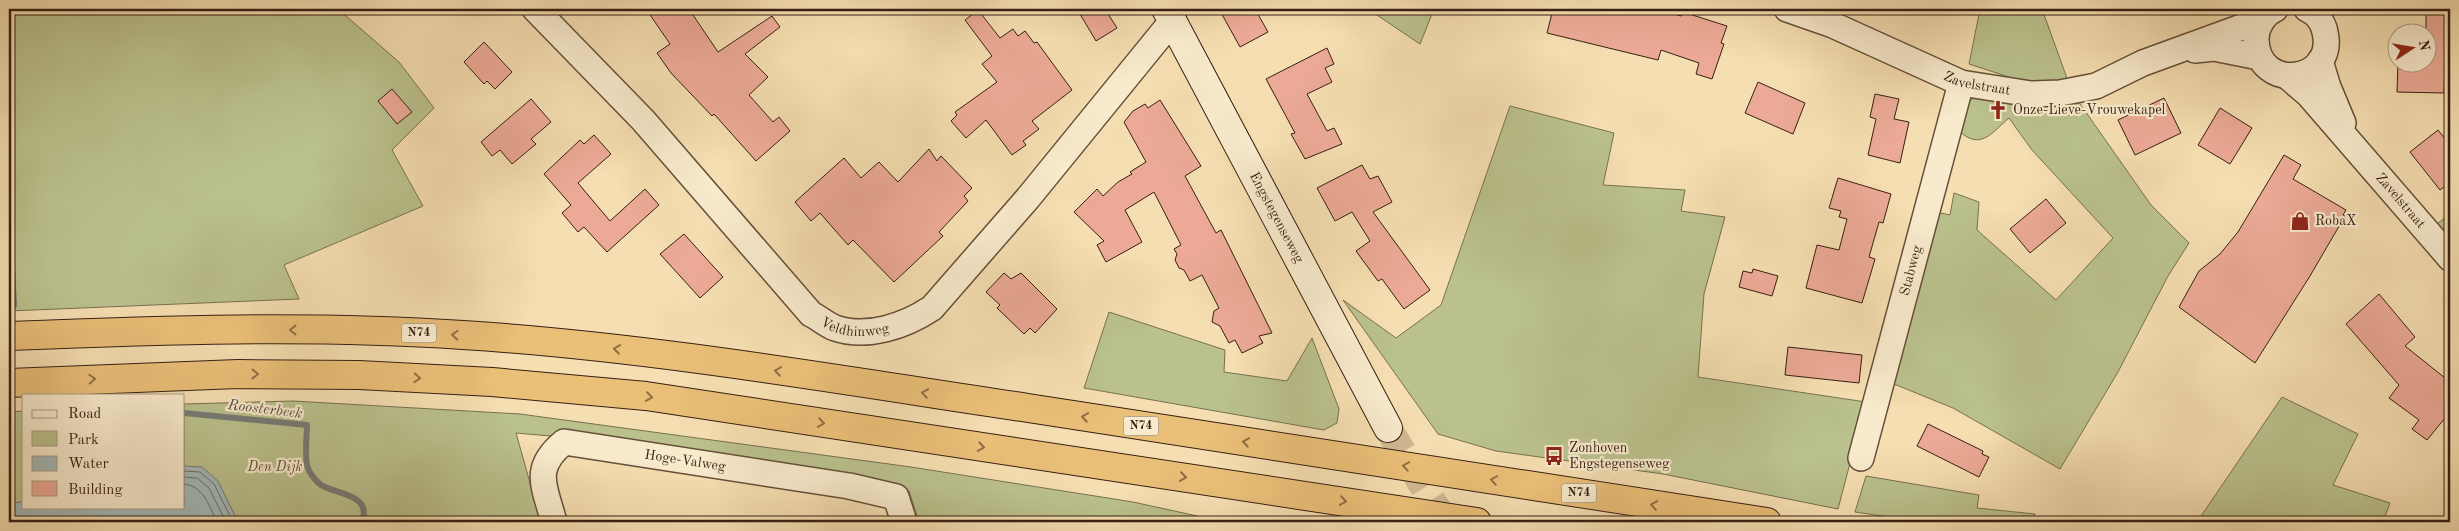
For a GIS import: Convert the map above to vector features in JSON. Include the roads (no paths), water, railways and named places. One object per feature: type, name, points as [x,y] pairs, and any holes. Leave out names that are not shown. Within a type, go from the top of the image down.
[{"type":"highway","name":"N74","points":[[9,336],[177,329],[347,330],[459,335],[584,344],[827,378],[1767,522]]},
{"type":"highway","points":[[9,383],[238,374],[359,375],[492,382],[646,396],[1477,522]]},
{"type":"street","name":"Veldhinweg","points":[[535,9],[642,120],[811,314],[835,328],[861,332],[890,327],[916,318],[932,308],[1028,198],[1169,14]]},
{"type":"street","name":"Zavelstraat","points":[[1787,9],[1833,25],[1961,83],[2031,94],[2060,93],[2096,86],[2143,63],[2173,53],[2268,14]]},
{"type":"street","points":[[2287,76],[2302,75],[2313,69],[2320,61],[2326,49],[2327,39],[2316,12]]},
{"type":"street","name":"Engstegenseweg","points":[[1169,14],[1388,428]]},
{"type":"street","name":"Zavelstraat","points":[[2268,14],[2256,35],[2259,57],[2266,67],[2274,73],[2287,76],[2309,95],[2450,258]]},
{"type":"street","name":"Zavelstraat","points":[[2173,53],[2214,48],[2259,57]]},
{"type":"street","name":"Zavelstraat","points":[[2320,61],[2328,87],[2352,144]]},
{"type":"street","name":"Stabweg","points":[[1861,458],[1961,83]]},
{"type":"street","name":"Hoge-Valweg","points":[[554,522],[542,472],[550,453],[564,442],[839,485],[896,497],[904,522]]},
{"type":"water","points":[[185,466],[202,467],[218,481],[238,522],[9,522],[9,504],[22,501],[22,508],[185,508]]},
{"type":"waterway","name":"Roosterbeek","points":[[9,242],[11,245],[14,305]]},
{"type":"waterway","name":"Roosterbeek","points":[[185,413],[307,425],[306,459],[310,473],[321,485],[359,501],[363,506],[362,522]]},
{"type":"tunnel","points":[[1388,428],[1445,522]]},
{"type":"place","name":"Onze-Lieve-Vrouwekapel","points":[[1998,110]]},
{"type":"place","name":"RobaX","points":[[2300,221]]},
{"type":"place","name":"Zonhoven Engstegenseweg","points":[[1554,456]]},
{"type":"park label","name":"Den Dijk","points":[[275,467]]}]
